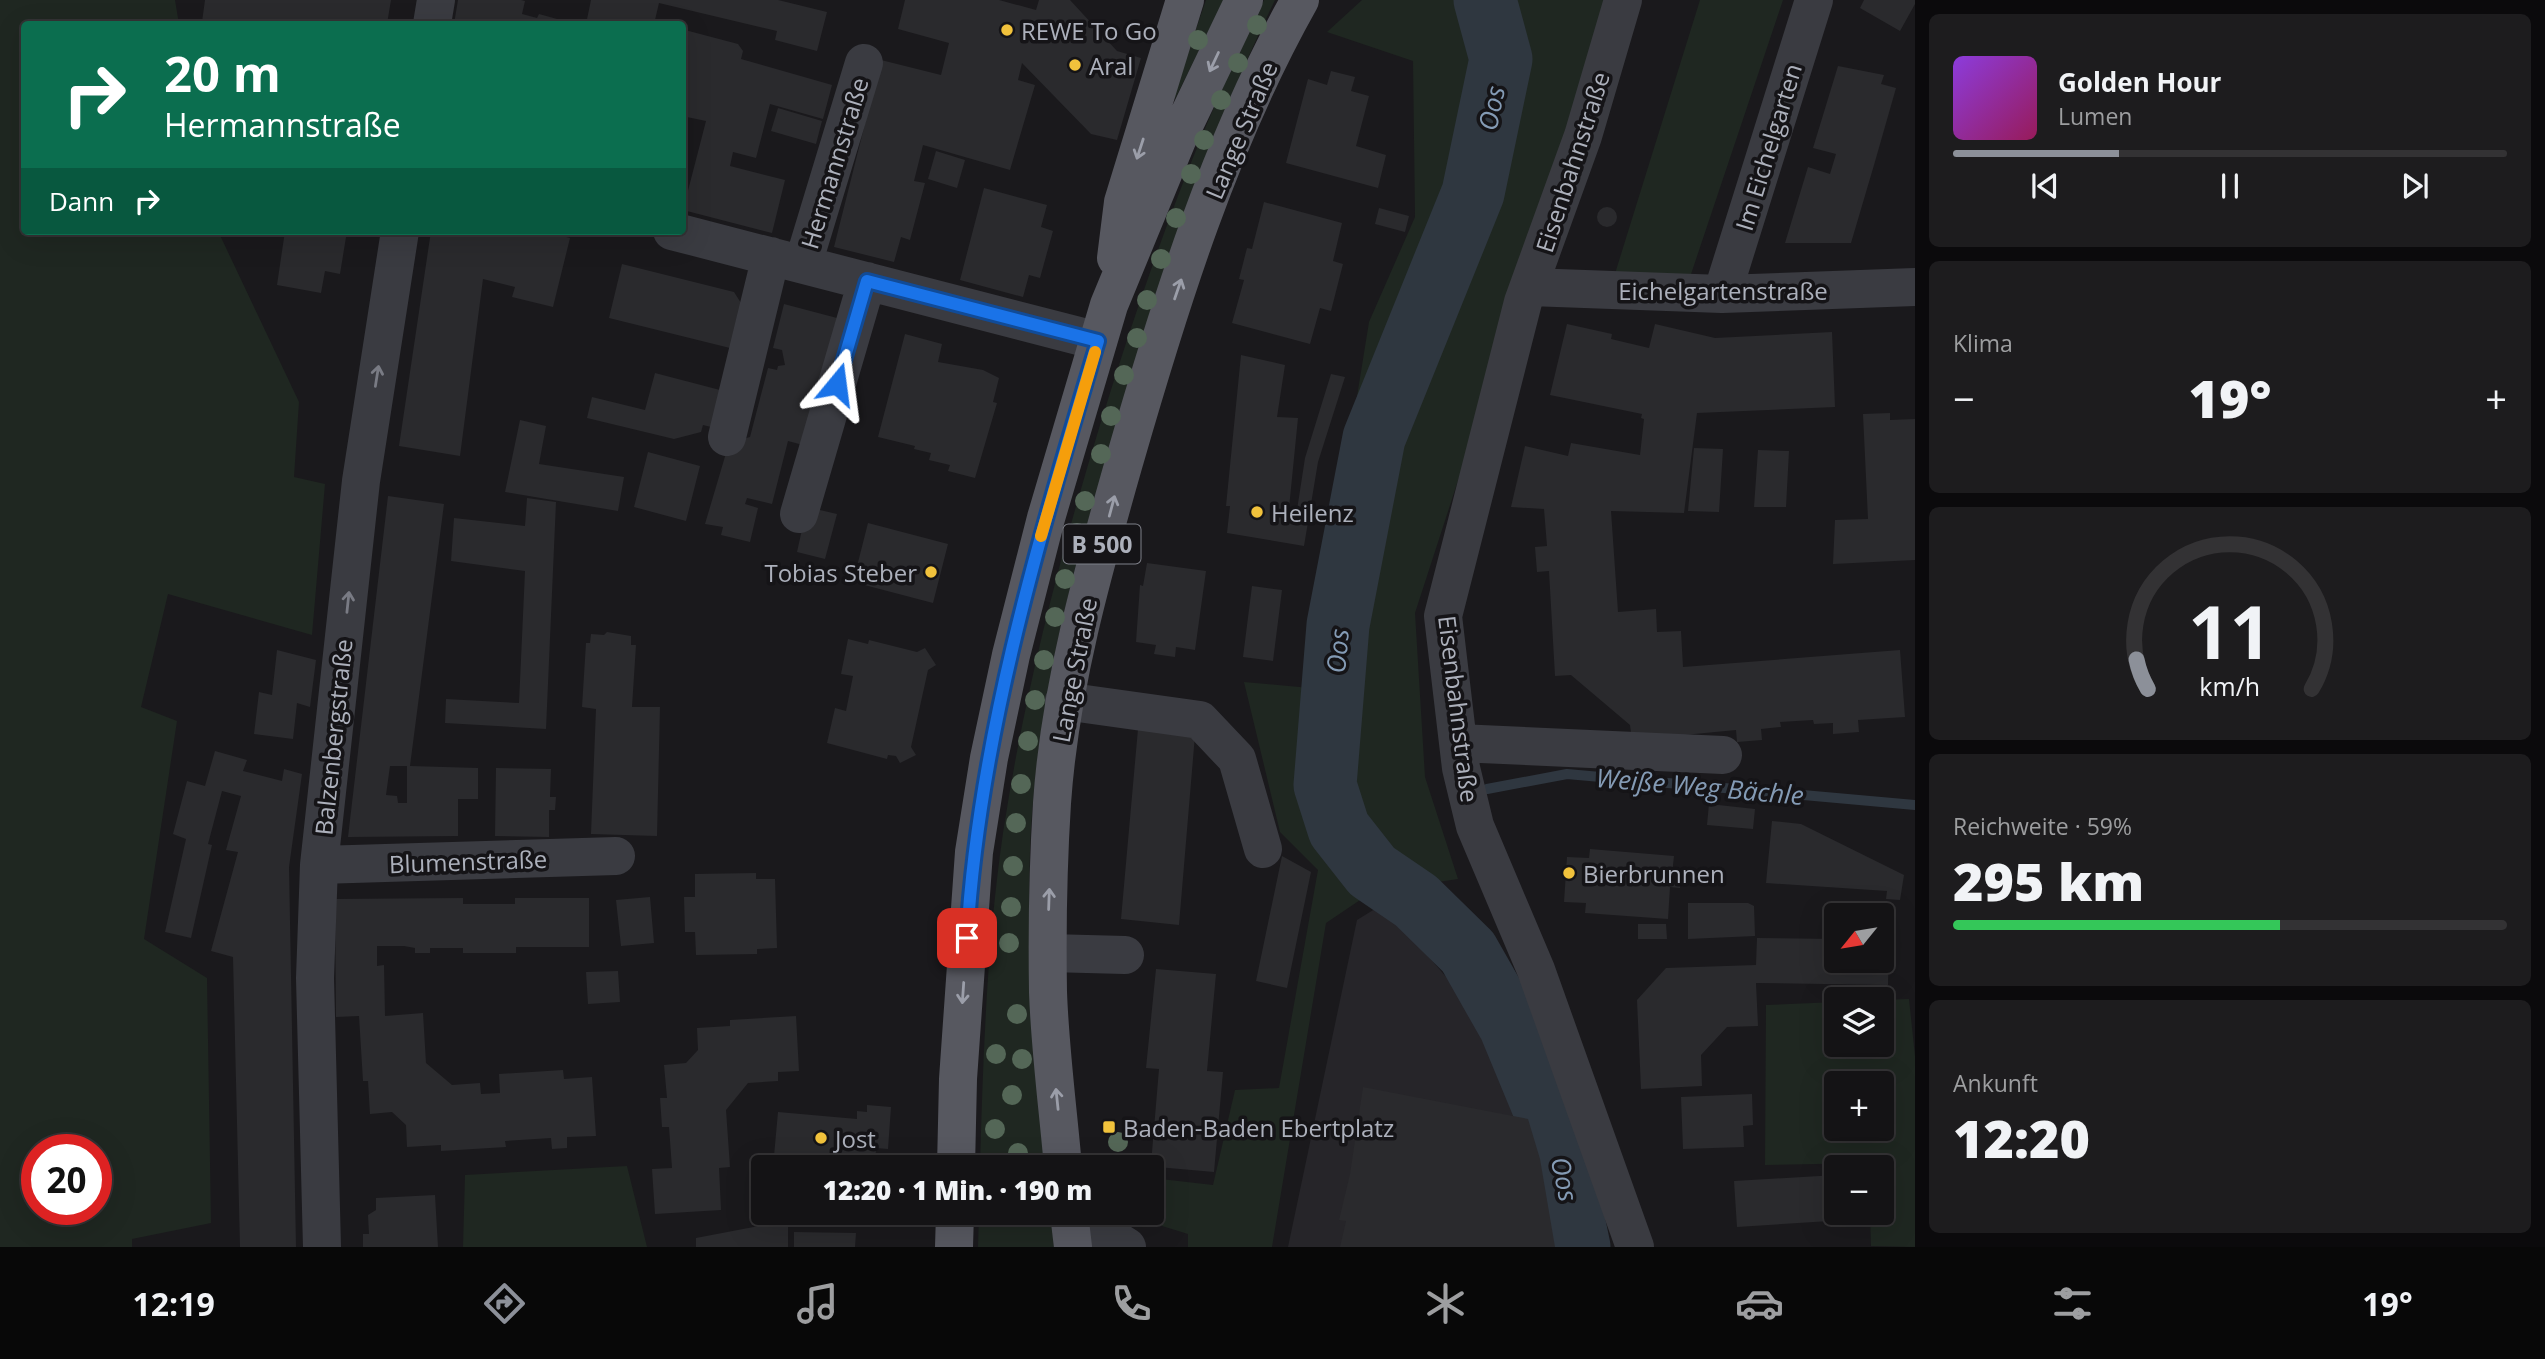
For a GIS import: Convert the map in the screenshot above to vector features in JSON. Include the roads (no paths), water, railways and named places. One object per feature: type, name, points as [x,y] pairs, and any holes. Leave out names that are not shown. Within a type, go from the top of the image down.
[{"type":"main road","name":"Lange Straße","points":[[1109,305],[1124,202],[1185,0]]},
{"type":"main road","name":"Lange Straße","points":[[957,1155],[968,916],[986,771],[1011,655],[1046,518],[1109,305],[1177,140],[1244,0]]},
{"type":"main road","name":"Lange Straße","points":[[1062,1155],[1048,992],[1052,802],[1064,701],[1084,611],[1153,362],[1215,187],[1245,114],[1300,0]]},
{"type":"main road","points":[[954,1247],[955,1225]]},
{"type":"street","points":[[432,21],[436,0]]},
{"type":"street","name":"Eisenbahnstraße","points":[[1623,0],[1583,136],[1530,287],[1496,401],[1443,616],[1458,743],[1475,826],[1535,970],[1635,1247]]},
{"type":"street","name":"Im Eichelgarten","points":[[1721,294],[1814,0]]},
{"type":"street","name":"Hermannstraße","points":[[727,437],[787,260],[864,63]]},
{"type":"street","name":"Balzenbergstraße","points":[[322,1247],[315,978],[319,865],[361,481],[399,235]]},
{"type":"street","name":"Hermannstraße","points":[[686,235],[1098,341]]},
{"type":"street","points":[[799,514],[867,281]]},
{"type":"street","name":"Eichelgartenstraße","points":[[1530,287],[1721,294],[1915,287]]},
{"type":"street","points":[[1064,701],[1200,720],[1237,759],[1263,849]]},
{"type":"street","points":[[1458,743],[1723,755]]},
{"type":"street","name":"Blumenstraße","points":[[319,865],[616,856]]},
{"type":"street","points":[[1049,953],[1125,955]]},
{"type":"street","points":[[1071,1229],[1098,1229],[1127,1247]]},
{"type":"waterway","name":"Oos","points":[[1485,0],[1501,59],[1473,193],[1374,438],[1338,625],[1325,785],[1339,829],[1372,871],[1416,901],[1468,952],[1510,1026],[1556,1137],[1579,1247]]},
{"type":"waterway","name":"Weiße Weg Bächle","points":[[1487,789],[1567,774],[1915,805]]},
{"type":"place","name":"REWE To Go","points":[[1007,30]]},
{"type":"place","name":"Aral","points":[[1075,65]]},
{"type":"place","name":"Heilenz","points":[[1257,512]]},
{"type":"place","name":"Tobias Steber","points":[[931,572]]},
{"type":"place","name":"Bierbrunnen","points":[[1569,873]]},
{"type":"place","name":"Baden-Baden Ebertplatz","points":[[1109,1127]]},
{"type":"place","name":"Jost","points":[[821,1138]]}]
